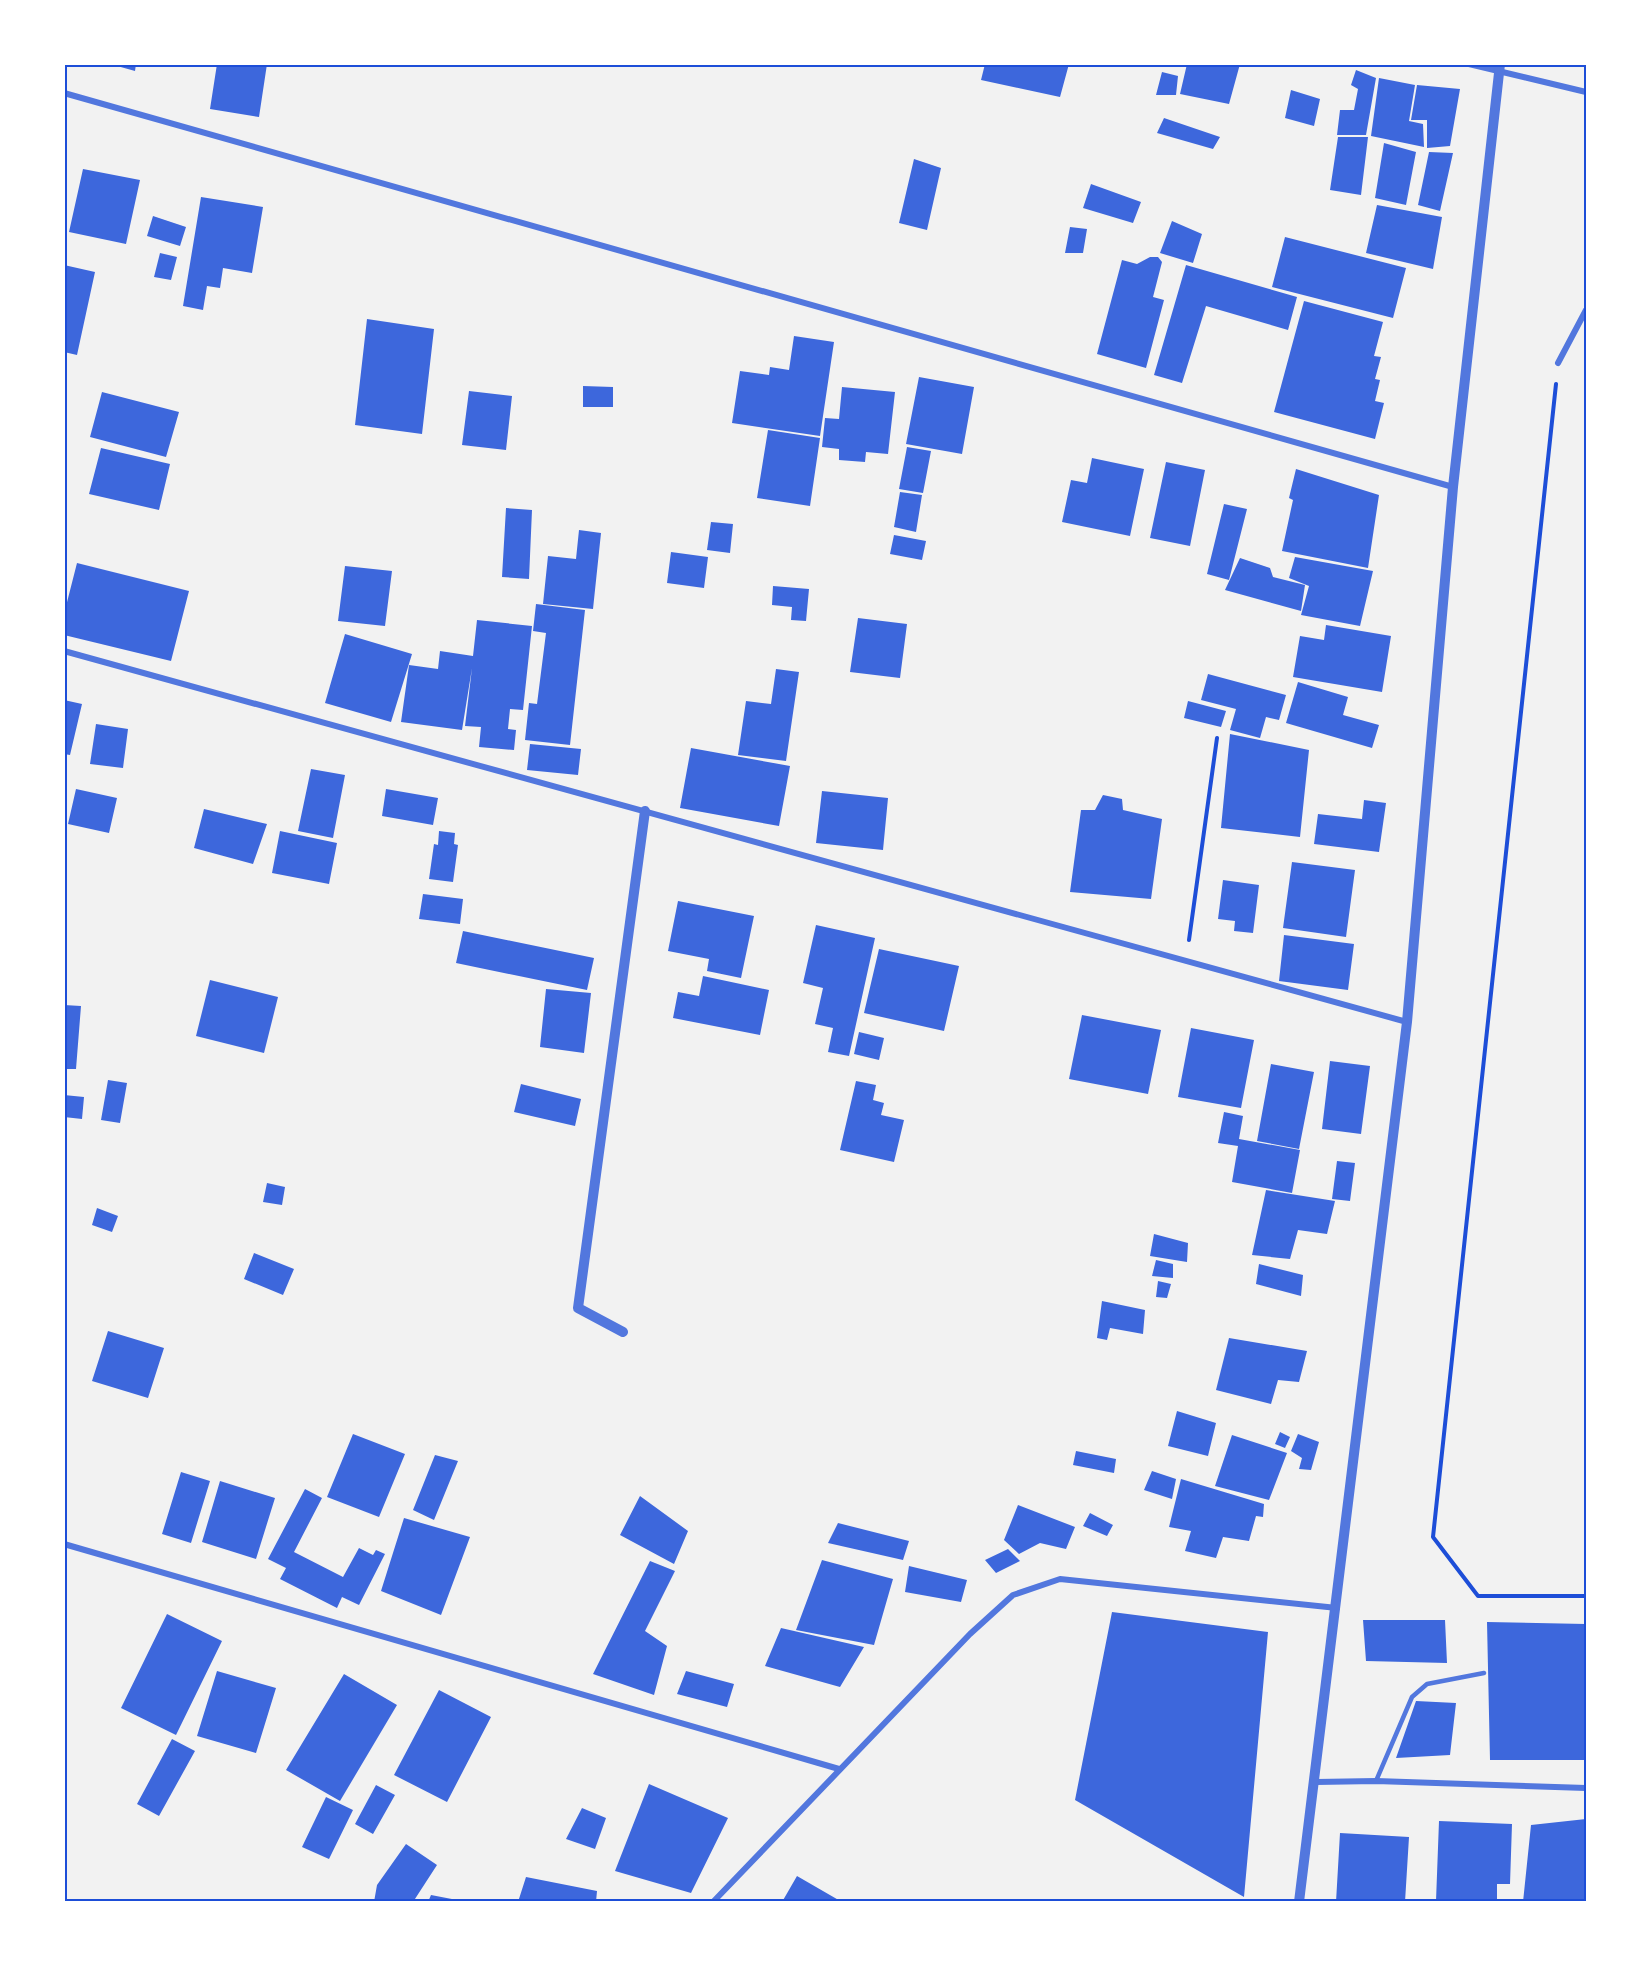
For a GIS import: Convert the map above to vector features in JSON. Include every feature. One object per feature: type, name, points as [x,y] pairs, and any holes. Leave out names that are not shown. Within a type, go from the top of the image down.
[{"type":"street","points":[[1469,64],[1499,69],[1587,92]]},
{"type":"street","points":[[1299,1902],[1316,1782],[1407,1022],[1453,487],[1499,69]]},
{"type":"street","points":[[64,93],[1453,487]]},
{"type":"street","points":[[1558,363],[1587,310]]},
{"type":"street","points":[[64,651],[1407,1022]]},
{"type":"street","points":[[623,1332],[578,1308],[645,811]]},
{"type":"street","points":[[64,1544],[839,1769]]},
{"type":"street","points":[[712,1902],[970,1634],[1013,1595],[1060,1579],[1337,1608]]},
{"type":"street","points":[[1316,1782],[1376,1781],[1587,1788]]},
{"type":"lane","points":[[1376,1781],[1412,1697],[1426,1684],[1484,1673]]},
{"type":"path","points":[[1558,363],[1433,1537],[1478,1596],[1587,1596]]},
{"type":"path","points":[[1186,961],[1217,738]]},
{"type":"building","points":[[110,64],[136,64],[135,71]]},
{"type":"building","points":[[217,64],[267,64],[259,117],[210,109]]},
{"type":"building","points":[[985,64],[1069,64],[1060,97],[981,80]]},
{"type":"building","points":[[1187,64],[1240,64],[1229,104],[1180,94]]},
{"type":"building","points":[[1356,70],[1376,78],[1366,135],[1337,135],[1340,110],[1354,110],[1358,89],[1351,85]]},
{"type":"building","points":[[1162,72],[1178,76],[1176,95],[1156,95]]},
{"type":"building","points":[[1379,78],[1415,85],[1409,121],[1423,124],[1424,147],[1371,136]]},
{"type":"building","points":[[1417,85],[1460,89],[1450,146],[1427,148],[1427,120],[1411,120]]},
{"type":"building","points":[[1291,90],[1320,99],[1314,126],[1285,118]]},
{"type":"building","points":[[1164,118],[1220,137],[1213,149],[1157,133]]},
{"type":"building","points":[[1338,137],[1368,137],[1361,195],[1330,190]]},
{"type":"building","points":[[1384,143],[1416,152],[1406,205],[1375,198]]},
{"type":"building","points":[[1429,152],[1453,153],[1440,211],[1418,205]]},
{"type":"building","points":[[914,159],[941,168],[927,230],[899,223]]},
{"type":"building","points":[[83,169],[140,180],[126,244],[69,232]]},
{"type":"building","points":[[1091,184],[1141,202],[1133,223],[1083,208]]},
{"type":"building","points":[[201,197],[263,207],[252,273],[223,268],[220,288],[207,286],[203,310],[183,306]]},
{"type":"building","points":[[1377,205],[1442,217],[1433,269],[1366,253]]},
{"type":"building","points":[[153,216],[186,227],[180,246],[147,236]]},
{"type":"building","points":[[1172,221],[1202,234],[1193,263],[1160,253]]},
{"type":"building","points":[[1070,227],[1087,229],[1083,253],[1065,253]]},
{"type":"building","points":[[1285,237],[1406,268],[1393,318],[1272,287]]},
{"type":"building","points":[[160,253],[177,257],[171,280],[154,277]]},
{"type":"building","points":[[1150,257],[1158,257],[1162,262],[1153,297],[1164,300],[1146,368],[1097,354],[1122,260],[1137,264]]},
{"type":"building","points":[[64,265],[95,272],[77,355],[64,352]]},
{"type":"building","points":[[1186,265],[1297,297],[1288,330],[1206,306],[1182,383],[1154,375]]},
{"type":"building","points":[[1304,301],[1383,322],[1374,356],[1381,357],[1375,379],[1380,380],[1375,401],[1384,403],[1375,439],[1274,412]]},
{"type":"building","points":[[367,319],[434,329],[422,434],[355,425]]},
{"type":"building","points":[[794,336],[834,342],[820,436],[732,423],[740,371],[769,375],[770,367],[789,370]]},
{"type":"building","points":[[919,377],[974,387],[962,454],[906,444]]},
{"type":"building","points":[[583,386],[613,387],[613,407],[583,407]]},
{"type":"building","points":[[842,387],[895,392],[888,454],[866,452],[865,462],[839,460],[839,449],[822,447],[825,418],[839,419]]},
{"type":"building","points":[[469,391],[512,396],[506,450],[462,445]]},
{"type":"building","points":[[102,392],[179,412],[166,457],[90,437]]},
{"type":"building","points":[[768,430],[820,438],[810,506],[757,498]]},
{"type":"building","points":[[907,447],[931,451],[923,493],[899,489]]},
{"type":"building","points":[[101,448],[170,464],[159,510],[89,494]]},
{"type":"building","points":[[1092,458],[1144,469],[1130,536],[1062,522],[1071,480],[1087,483]]},
{"type":"building","points":[[1166,462],[1205,470],[1190,546],[1150,538]]},
{"type":"building","points":[[1296,469],[1379,495],[1368,568],[1282,551],[1293,500],[1289,498]]},
{"type":"building","points":[[900,492],[922,495],[916,532],[894,527]]},
{"type":"building","points":[[1224,504],[1247,509],[1229,580],[1207,574]]},
{"type":"building","points":[[506,508],[532,510],[529,579],[502,577]]},
{"type":"building","points":[[711,522],[733,524],[730,553],[707,550]]},
{"type":"building","points":[[579,530],[601,533],[593,609],[543,604],[548,556],[576,559]]},
{"type":"building","points":[[894,535],[926,541],[922,560],[890,554]]},
{"type":"building","points":[[671,552],[708,557],[704,588],[667,583]]},
{"type":"building","points":[[1295,557],[1373,571],[1360,626],[1301,615],[1309,586],[1289,578]]},
{"type":"building","points":[[1240,558],[1270,568],[1273,577],[1305,585],[1301,611],[1225,590]]},
{"type":"building","points":[[77,563],[189,591],[171,661],[64,635],[64,614]]},
{"type":"building","points":[[345,566],[392,571],[385,626],[338,621]]},
{"type":"building","points":[[773,586],[809,589],[806,621],[791,620],[792,607],[772,605]]},
{"type":"building","points":[[536,604],[585,610],[570,745],[525,740],[529,703],[537,704],[546,633],[533,631]]},
{"type":"building","points":[[858,618],[907,624],[900,678],[850,672]]},
{"type":"building","points":[[477,620],[532,626],[523,710],[510,709],[508,729],[516,730],[514,750],[479,747],[481,727],[465,726],[472,668],[462,730],[401,722],[409,665],[438,669],[440,651],[473,656]]},
{"type":"building","points":[[1326,625],[1391,636],[1382,692],[1293,677],[1300,636],[1324,640]]},
{"type":"building","points":[[345,634],[412,654],[391,722],[325,703]]},
{"type":"building","points":[[776,669],[799,672],[786,761],[738,755],[746,701],[771,704]]},
{"type":"building","points":[[1208,674],[1286,695],[1279,720],[1266,717],[1260,738],[1230,730],[1236,709],[1201,700]]},
{"type":"building","points":[[1298,682],[1348,697],[1343,715],[1379,725],[1372,748],[1286,723]]},
{"type":"building","points":[[64,700],[82,704],[70,755],[64,754]]},
{"type":"building","points":[[1188,701],[1226,711],[1221,727],[1184,718]]},
{"type":"building","points":[[96,724],[128,729],[123,768],[90,764]]},
{"type":"building","points":[[1230,734],[1309,750],[1300,837],[1221,828]]},
{"type":"building","points":[[530,744],[581,749],[578,775],[527,770]]},
{"type":"building","points":[[691,748],[790,766],[779,826],[680,808]]},
{"type":"building","points":[[311,769],[345,775],[333,838],[298,831]]},
{"type":"building","points":[[76,789],[117,798],[109,833],[68,824]]},
{"type":"building","points":[[386,789],[438,798],[433,825],[382,816]]},
{"type":"building","points":[[822,791],[888,798],[883,850],[816,843]]},
{"type":"building","points":[[1103,795],[1122,799],[1123,810],[1162,819],[1151,899],[1070,892],[1081,810],[1095,810]]},
{"type":"building","points":[[1364,800],[1386,803],[1379,852],[1314,844],[1318,814],[1362,819]]},
{"type":"building","points":[[204,809],[267,824],[253,864],[194,848]]},
{"type":"building","points":[[280,831],[337,843],[329,884],[272,873]]},
{"type":"building","points":[[439,831],[455,833],[454,844],[458,845],[453,882],[429,879],[434,844],[438,845]]},
{"type":"building","points":[[1292,862],[1355,870],[1346,937],[1283,928]]},
{"type":"building","points":[[1223,880],[1259,885],[1253,933],[1234,931],[1235,921],[1218,919]]},
{"type":"building","points":[[423,894],[463,899],[460,924],[419,919]]},
{"type":"building","points":[[678,901],[754,916],[741,978],[707,971],[709,959],[668,951]]},
{"type":"building","points":[[816,925],[875,938],[849,1056],[828,1052],[833,1028],[815,1024],[823,988],[803,983]]},
{"type":"building","points":[[463,931],[594,958],[587,990],[456,963]]},
{"type":"building","points":[[1284,935],[1354,944],[1348,990],[1279,981]]},
{"type":"building","points":[[879,949],[959,966],[944,1031],[864,1013]]},
{"type":"building","points":[[703,976],[769,990],[760,1035],[673,1018],[678,992],[699,996]]},
{"type":"building","points":[[210,980],[278,997],[264,1053],[196,1036]]},
{"type":"building","points":[[546,989],[591,993],[584,1053],[540,1047]]},
{"type":"building","points":[[64,1005],[81,1006],[76,1069],[64,1069]]},
{"type":"building","points":[[1082,1015],[1161,1030],[1148,1094],[1069,1079]]},
{"type":"building","points":[[1191,1028],[1254,1040],[1241,1108],[1178,1097]]},
{"type":"building","points":[[859,1032],[884,1038],[879,1060],[854,1054]]},
{"type":"building","points":[[1330,1061],[1370,1066],[1361,1134],[1322,1129]]},
{"type":"building","points":[[1271,1064],[1314,1072],[1299,1149],[1257,1141]]},
{"type":"building","points":[[108,1080],[127,1083],[120,1123],[101,1120]]},
{"type":"building","points":[[856,1081],[876,1085],[873,1100],[884,1103],[881,1115],[904,1120],[894,1162],[840,1150]]},
{"type":"building","points":[[521,1084],[581,1099],[575,1126],[514,1112]]},
{"type":"building","points":[[64,1095],[84,1097],[82,1119],[64,1117]]},
{"type":"building","points":[[1224,1112],[1243,1116],[1239,1139],[1300,1150],[1292,1193],[1232,1182],[1238,1146],[1218,1143]]},
{"type":"building","points":[[1337,1161],[1355,1163],[1350,1201],[1332,1199]]},
{"type":"building","points":[[267,1183],[285,1187],[282,1205],[263,1202]]},
{"type":"building","points":[[1266,1190],[1335,1201],[1327,1234],[1298,1230],[1290,1259],[1252,1255]]},
{"type":"building","points":[[97,1208],[118,1216],[112,1232],[92,1225]]},
{"type":"building","points":[[1154,1234],[1188,1243],[1187,1262],[1150,1256]]},
{"type":"building","points":[[254,1253],[294,1269],[283,1295],[244,1279]]},
{"type":"building","points":[[1156,1260],[1173,1264],[1173,1278],[1152,1276]]},
{"type":"building","points":[[1259,1264],[1303,1275],[1301,1296],[1256,1284]]},
{"type":"building","points":[[1158,1281],[1171,1284],[1167,1298],[1156,1297]]},
{"type":"building","points":[[1102,1301],[1145,1310],[1143,1334],[1110,1328],[1107,1340],[1097,1338]]},
{"type":"building","points":[[108,1331],[164,1348],[148,1398],[92,1381]]},
{"type":"building","points":[[1229,1338],[1307,1351],[1299,1382],[1278,1380],[1271,1404],[1216,1390]]},
{"type":"building","points":[[1177,1411],[1216,1423],[1208,1456],[1168,1446]]},
{"type":"building","points":[[1280,1432],[1290,1437],[1285,1448],[1275,1444]]},
{"type":"building","points":[[353,1434],[405,1454],[379,1517],[327,1497]]},
{"type":"building","points":[[1298,1434],[1319,1442],[1311,1470],[1299,1469],[1302,1458],[1291,1451]]},
{"type":"building","points":[[1232,1435],[1287,1453],[1269,1500],[1215,1486]]},
{"type":"building","points":[[1076,1451],[1116,1459],[1114,1473],[1073,1465]]},
{"type":"building","points":[[435,1455],[458,1461],[434,1520],[413,1510]]},
{"type":"building","points":[[1152,1471],[1176,1479],[1172,1499],[1144,1490]]},
{"type":"building","points":[[181,1472],[210,1481],[191,1543],[162,1534]]},
{"type":"building","points":[[1181,1479],[1264,1504],[1263,1517],[1256,1516],[1249,1541],[1223,1537],[1216,1558],[1185,1551],[1191,1531],[1169,1527]]},
{"type":"building","points":[[220,1481],[275,1498],[256,1559],[202,1542]]},
{"type":"building","points":[[305,1489],[322,1498],[294,1552],[343,1577],[359,1548],[373,1555],[376,1550],[385,1554],[359,1605],[342,1597],[337,1608],[280,1579],[286,1568],[268,1559]]},
{"type":"building","points":[[640,1496],[688,1531],[674,1564],[620,1535]]},
{"type":"building","points":[[1018,1505],[1075,1527],[1066,1549],[1040,1543],[1019,1554],[1004,1540]]},
{"type":"building","points":[[1090,1513],[1113,1525],[1107,1536],[1083,1526]]},
{"type":"building","points":[[404,1518],[470,1537],[441,1615],[381,1591]]},
{"type":"building","points":[[838,1523],[909,1541],[903,1560],[828,1543]]},
{"type":"building","points":[[1008,1549],[1020,1561],[996,1573],[985,1560]]},
{"type":"building","points":[[822,1560],[893,1579],[874,1645],[796,1630]]},
{"type":"building","points":[[650,1561],[675,1571],[645,1631],[667,1646],[654,1695],[593,1674]]},
{"type":"building","points":[[909,1566],[967,1580],[961,1602],[905,1592]]},
{"type":"building","points":[[1112,1612],[1268,1632],[1244,1897],[1075,1800]]},
{"type":"building","points":[[167,1614],[222,1641],[176,1735],[121,1708]]},
{"type":"building","points":[[1363,1620],[1445,1620],[1447,1663],[1366,1661]]},
{"type":"building","points":[[1487,1622],[1586,1624],[1586,1760],[1490,1760]]},
{"type":"building","points":[[781,1628],[864,1647],[840,1687],[765,1666]]},
{"type":"building","points":[[217,1671],[276,1688],[256,1753],[197,1736]]},
{"type":"building","points":[[686,1671],[734,1684],[727,1707],[677,1694]]},
{"type":"building","points":[[344,1674],[397,1705],[340,1801],[286,1770]]},
{"type":"building","points":[[439,1690],[491,1717],[447,1802],[394,1775]]},
{"type":"building","points":[[1416,1701],[1456,1703],[1450,1755],[1396,1758]]},
{"type":"building","points":[[172,1739],[195,1751],[159,1816],[137,1804]]},
{"type":"building","points":[[649,1784],[728,1818],[691,1893],[615,1871]]},
{"type":"building","points":[[376,1785],[395,1795],[373,1834],[355,1824]]},
{"type":"building","points":[[326,1797],[353,1810],[329,1859],[302,1847]]},
{"type":"building","points":[[582,1808],[606,1818],[595,1849],[566,1839]]},
{"type":"building","points":[[1586,1819],[1586,1902],[1523,1902],[1531,1825]]},
{"type":"building","points":[[1439,1821],[1512,1824],[1510,1884],[1497,1884],[1497,1902],[1436,1901]]},
{"type":"building","points":[[1340,1833],[1409,1837],[1405,1902],[1336,1902]]},
{"type":"building","points":[[406,1844],[437,1865],[413,1902],[374,1902],[377,1885]]},
{"type":"building","points":[[797,1876],[842,1902],[782,1902]]},
{"type":"building","points":[[526,1877],[597,1891],[596,1902],[518,1902]]},
{"type":"building","points":[[431,1895],[457,1900],[457,1902],[428,1902]]}]
